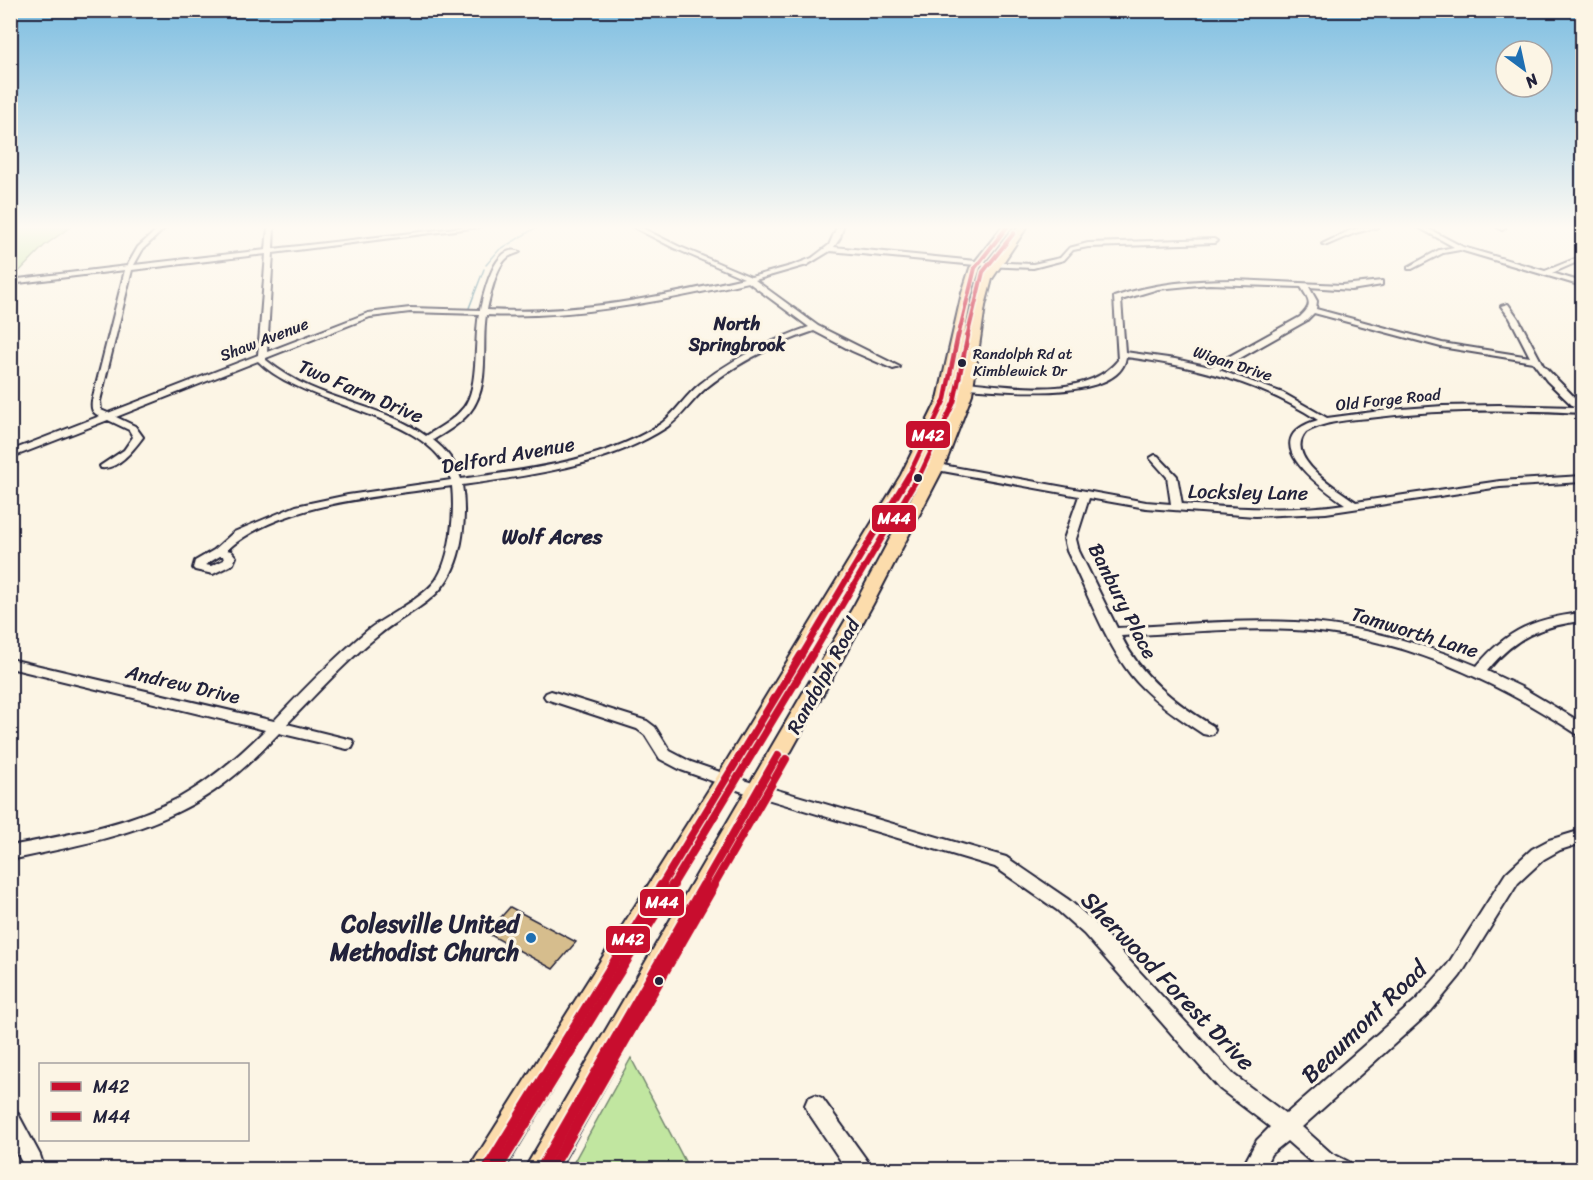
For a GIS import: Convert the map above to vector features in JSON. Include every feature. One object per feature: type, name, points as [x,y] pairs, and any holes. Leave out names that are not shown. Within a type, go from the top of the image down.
[{"type":"main road","name":"Randolph Road","points":[[540,1170],[864,604],[925,465],[945,399],[967,293],[975,282]]},
{"type":"main road","name":"Randolph Road","points":[[486,1170],[726,780],[925,465],[965,394],[986,282]]},
{"type":"street","points":[[105,466],[127,452],[138,437],[132,428],[107,417],[96,409],[96,401],[126,282]]},
{"type":"street","points":[[262,356],[268,282]]},
{"type":"street","points":[[428,439],[462,415],[471,404],[476,392],[479,337],[493,282]]},
{"type":"street","name":"Shaw Avenue","points":[[10,455],[349,322],[380,313],[416,310],[535,313],[593,309],[733,282]]},
{"type":"street","points":[[753,282],[815,328],[855,350],[896,367]]},
{"type":"street","points":[[966,385],[1036,389],[1079,386],[1108,375],[1122,360],[1117,298],[1151,287],[1242,282]]},
{"type":"street","points":[[1244,282],[1358,287],[1379,284]]},
{"type":"street","points":[[1212,370],[1303,319],[1312,310],[1313,301],[1304,285]]},
{"type":"street","points":[[1505,306],[1514,316],[1535,360],[1544,372],[1582,409]]},
{"type":"street","points":[[1312,310],[1441,345],[1535,360]]},
{"type":"street","name":"Delford Avenue","points":[[218,552],[238,534],[300,508],[348,498],[546,470],[626,446],[666,424],[702,387],[740,360],[783,339],[815,328]]},
{"type":"street","name":"Wigan Drive","points":[[1123,354],[1169,359],[1212,370],[1292,399],[1326,421]]},
{"type":"street","name":"Two Farm Drive","points":[[10,854],[89,837],[139,822],[183,802],[212,785],[236,766],[360,643],[425,596],[440,582],[449,567],[460,499],[458,484],[447,458],[428,439],[275,374],[262,361],[262,356]]},
{"type":"street","name":"Old Forge Road","points":[[1354,506],[1311,472],[1297,454],[1296,439],[1300,431],[1326,421],[1392,412],[1456,407],[1582,409]]},
{"type":"street","points":[[1155,458],[1172,476],[1177,508]]},
{"type":"street","name":"Locksley Lane","points":[[925,465],[1085,495],[1177,508],[1255,513],[1295,512],[1354,506],[1500,484],[1582,479]]},
{"type":"street","name":"Banbury Place","points":[[1085,495],[1070,539],[1073,551],[1124,654],[1137,674],[1164,699],[1208,730]]},
{"type":"street","points":[[1480,671],[1506,641],[1525,630],[1548,622],[1582,617]]},
{"type":"street","name":"Tamworth Lane","points":[[1114,632],[1256,625],[1336,629],[1407,646],[1480,671],[1528,696],[1582,730]]},
{"type":"street","name":"Andrew Drive","points":[[10,663],[347,744]]},
{"type":"street","name":"Sherwood Forest Drive","points":[[551,696],[642,725],[650,731],[665,754],[686,766],[758,791],[1000,862],[1077,917],[1227,1082],[1288,1128],[1324,1160],[1341,1170]]},
{"type":"street","name":"Beaumont Road","points":[[1251,1170],[1264,1147],[1424,1005],[1454,970],[1512,878],[1538,854],[1555,845],[1582,837]]},
{"type":"street","points":[[815,1105],[860,1170]]},
{"type":"street","points":[[10,1119],[33,1162],[34,1170]]},
{"type":"green space","points":[[631,1058],[689,1169],[570,1169]]},
{"type":"building","name":"Colesville United Methodist Church","points":[[510,907],[576,942],[553,969],[487,933]]},
{"type":"waterway","points":[[469,308],[479,282]]},
{"type":"transit line","name":"M42","points":[[486,1170],[726,781],[909,475],[945,399],[970,282]]},
{"type":"transit line","name":"M44","points":[[497,1170],[734,786],[917,480],[954,402],[980,282]]},
{"type":"transit line","name":"M42","points":[[540,1170],[778,755]]},
{"type":"transit line","name":"M44","points":[[551,1170],[786,759]]},
{"type":"place","name":"Randolph Rd at Kimblewick Dr","points":[[962,363]]},
{"type":"place","name":"Colesville United Methodist Church","points":[[531,938]]},
{"type":"district","name":"North Springbrook","points":[[737,334]]},
{"type":"district","name":"Wolf Acres","points":[[552,537]]}]
